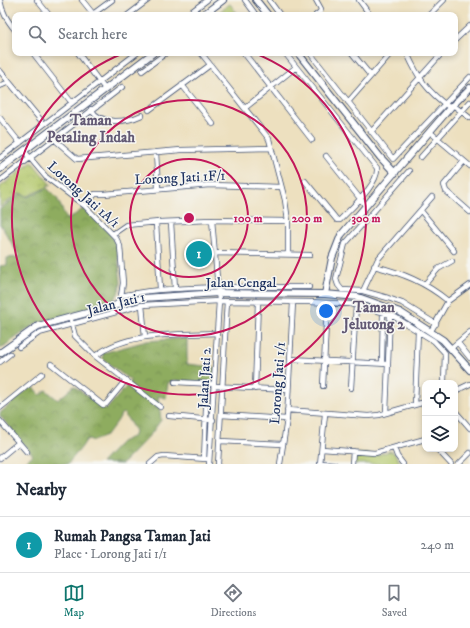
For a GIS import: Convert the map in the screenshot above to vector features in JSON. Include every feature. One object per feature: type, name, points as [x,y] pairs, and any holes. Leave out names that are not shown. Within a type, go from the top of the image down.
[{"type":"street","points":[[0,0],[6,19],[12,26]]},
{"type":"street","points":[[38,0],[47,12]]},
{"type":"street","points":[[82,0],[91,12]]},
{"type":"street","points":[[97,12],[112,0]]},
{"type":"street","points":[[132,12],[148,0]]},
{"type":"street","points":[[207,12],[223,0]]},
{"type":"street","points":[[245,0],[254,12]]},
{"type":"street","points":[[256,0],[266,12]]},
{"type":"street","points":[[269,0],[278,12]]},
{"type":"street","points":[[316,0],[321,6],[320,12]]},
{"type":"street","points":[[359,0],[368,12]]},
{"type":"street","points":[[432,12],[444,0]]},
{"type":"street","points":[[191,12],[204,1],[210,10]]},
{"type":"street","points":[[458,37],[470,26]]},
{"type":"street","points":[[35,56],[72,103]]},
{"type":"street","points":[[80,56],[105,89]]},
{"type":"street","points":[[0,158],[133,56]]},
{"type":"street","points":[[0,169],[25,152],[149,56]]},
{"type":"street","points":[[142,71],[162,56]]},
{"type":"street","points":[[203,56],[269,139],[288,221],[288,254]]},
{"type":"street","points":[[246,56],[312,140]]},
{"type":"street","points":[[287,56],[377,168],[378,175],[374,183],[340,220],[337,220],[305,181]]},
{"type":"street","points":[[300,56],[380,158],[395,173]]},
{"type":"street","points":[[312,56],[393,159],[470,77]]},
{"type":"street","points":[[354,56],[371,76]]},
{"type":"street","points":[[348,102],[388,56]]},
{"type":"street","points":[[408,56],[418,78],[444,103],[461,111],[470,118]]},
{"type":"street","points":[[371,132],[439,56]]},
{"type":"street","points":[[148,110],[210,65]]},
{"type":"street","points":[[245,108],[296,67]]},
{"type":"street","points":[[0,70],[44,124]]},
{"type":"street","points":[[0,86],[9,82]]},
{"type":"street","points":[[182,85],[212,124]]},
{"type":"street","points":[[0,181],[91,109],[122,87]]},
{"type":"street","points":[[325,294],[337,242],[345,229],[383,188],[452,106],[470,88]]},
{"type":"street","points":[[421,157],[470,102]]},
{"type":"street","points":[[91,109],[95,116],[106,121],[134,119],[142,115]]},
{"type":"street","points":[[0,118],[20,143]]},
{"type":"street","points":[[430,132],[438,137],[470,166]]},
{"type":"street","points":[[54,139],[77,159],[204,149],[271,148]]},
{"type":"street","name":"Lorong Jati 1A/1","points":[[25,152],[46,177],[85,206],[113,234],[120,246],[123,283],[121,296],[117,304]]},
{"type":"street","points":[[156,152],[158,188]]},
{"type":"street","points":[[326,156],[366,206]]},
{"type":"street","points":[[464,161],[444,185],[446,191],[470,212]]},
{"type":"street","points":[[409,170],[345,244],[336,279],[342,290],[363,291],[402,303],[436,324]]},
{"type":"street","name":"Lorong Jati 1F/1","points":[[85,206],[95,194],[210,185],[281,186]]},
{"type":"street","points":[[383,188],[389,194]]},
{"type":"street","points":[[363,291],[374,266],[432,198]]},
{"type":"street","points":[[420,211],[454,251]]},
{"type":"street","points":[[113,234],[126,225],[212,220],[288,221]]},
{"type":"street","points":[[212,220],[218,290]]},
{"type":"street","points":[[171,222],[175,289]]},
{"type":"street","points":[[156,223],[160,289]]},
{"type":"street","points":[[216,253],[310,255]]},
{"type":"street","points":[[425,284],[438,269],[452,261]]},
{"type":"street","points":[[374,266],[412,277],[425,284],[448,301]]},
{"type":"street","points":[[431,331],[448,301],[470,285]]},
{"type":"street","points":[[121,296],[142,291],[160,289],[218,290],[309,287]]},
{"type":"street","name":"Jalan Cengal","points":[[0,353],[38,326],[117,304],[167,295],[218,290],[325,294],[358,297],[387,311],[410,318],[431,331],[451,348],[470,370]]},
{"type":"street","name":"Jalan Jati 2","points":[[210,462],[219,301],[218,290]]},
{"type":"street","name":"Jalan Jati 1","points":[[19,347],[39,334],[142,306],[219,301],[356,305],[387,311],[434,341],[445,353],[444,380]]},
{"type":"street","points":[[218,464],[227,301]]},
{"type":"street","points":[[255,389],[258,302]]},
{"type":"street","name":"Lorong Jati 1/1","points":[[280,464],[287,419],[293,302]]},
{"type":"street","points":[[323,386],[327,303]]},
{"type":"street","points":[[351,388],[356,305]]},
{"type":"street","points":[[142,306],[145,337]]},
{"type":"street","points":[[382,363],[387,311]]},
{"type":"street","points":[[386,413],[388,364],[387,311]]},
{"type":"street","points":[[70,317],[75,336],[95,356],[160,407]]},
{"type":"street","points":[[415,405],[418,331]]},
{"type":"street","points":[[451,348],[470,332]]},
{"type":"street","points":[[95,356],[109,347],[145,337],[217,333]]},
{"type":"street","points":[[458,343],[470,358]]},
{"type":"street","points":[[0,362],[10,354]]},
{"type":"street","points":[[290,359],[388,364]]},
{"type":"street","points":[[51,364],[103,404],[106,404],[126,380]]},
{"type":"street","points":[[0,408],[42,374]]},
{"type":"street","points":[[175,382],[207,384],[223,387],[288,390]]},
{"type":"street","points":[[204,459],[207,384]]},
{"type":"street","points":[[458,390],[470,384]]},
{"type":"street","points":[[287,410],[368,416],[386,413],[422,403]]},
{"type":"street","points":[[325,414],[320,464],[334,464]]},
{"type":"street","points":[[458,414],[470,428]]},
{"type":"street","points":[[221,415],[287,419]]},
{"type":"street","points":[[169,416],[213,420]]},
{"type":"street","points":[[0,421],[27,452]]},
{"type":"street","points":[[322,449],[375,453],[422,440]]},
{"type":"street","points":[[220,441],[283,444]]},
{"type":"street","points":[[0,458],[18,443]]},
{"type":"street","points":[[394,448],[397,456],[404,464]]},
{"type":"street","points":[[352,464],[353,451]]},
{"type":"street","points":[[440,452],[451,464]]},
{"type":"street","points":[[459,464],[470,453]]},
{"type":"street","points":[[150,464],[158,457],[164,456],[204,459],[210,462]]},
{"type":"green space","points":[[230,4],[236,12],[219,12]]},
{"type":"green space","points":[[32,162],[51,185],[28,196],[20,193],[0,207],[0,187]]},
{"type":"green space","points":[[47,188],[57,198],[67,220],[83,209],[109,232],[117,247],[121,283],[118,294],[112,302],[37,323],[0,349],[0,266],[7,265],[7,258],[20,257],[0,224],[0,209],[21,194],[28,197]]},
{"type":"green space","points":[[187,338],[187,364],[214,367],[213,383],[174,380],[168,383],[166,398],[158,396],[161,420],[151,434],[122,464],[101,463],[121,442],[134,436],[135,431],[124,413],[121,414],[106,436],[93,441],[89,439],[86,440],[68,464],[22,464],[33,455],[0,416],[0,413],[32,386],[40,395],[46,390],[58,400],[74,386],[106,410],[131,381],[103,359],[103,353],[147,341]]},
{"type":"green space","points":[[390,451],[394,453],[401,464],[355,464],[355,453],[377,455]]},
{"type":"place","name":"Rumah Pangsa Taman Jati","points":[[199,254]]},
{"type":"district","name":"Taman Petaling Indah","points":[[91,128]]},
{"type":"district","name":"Taman Jelutong 2","points":[[374,316]]}]
